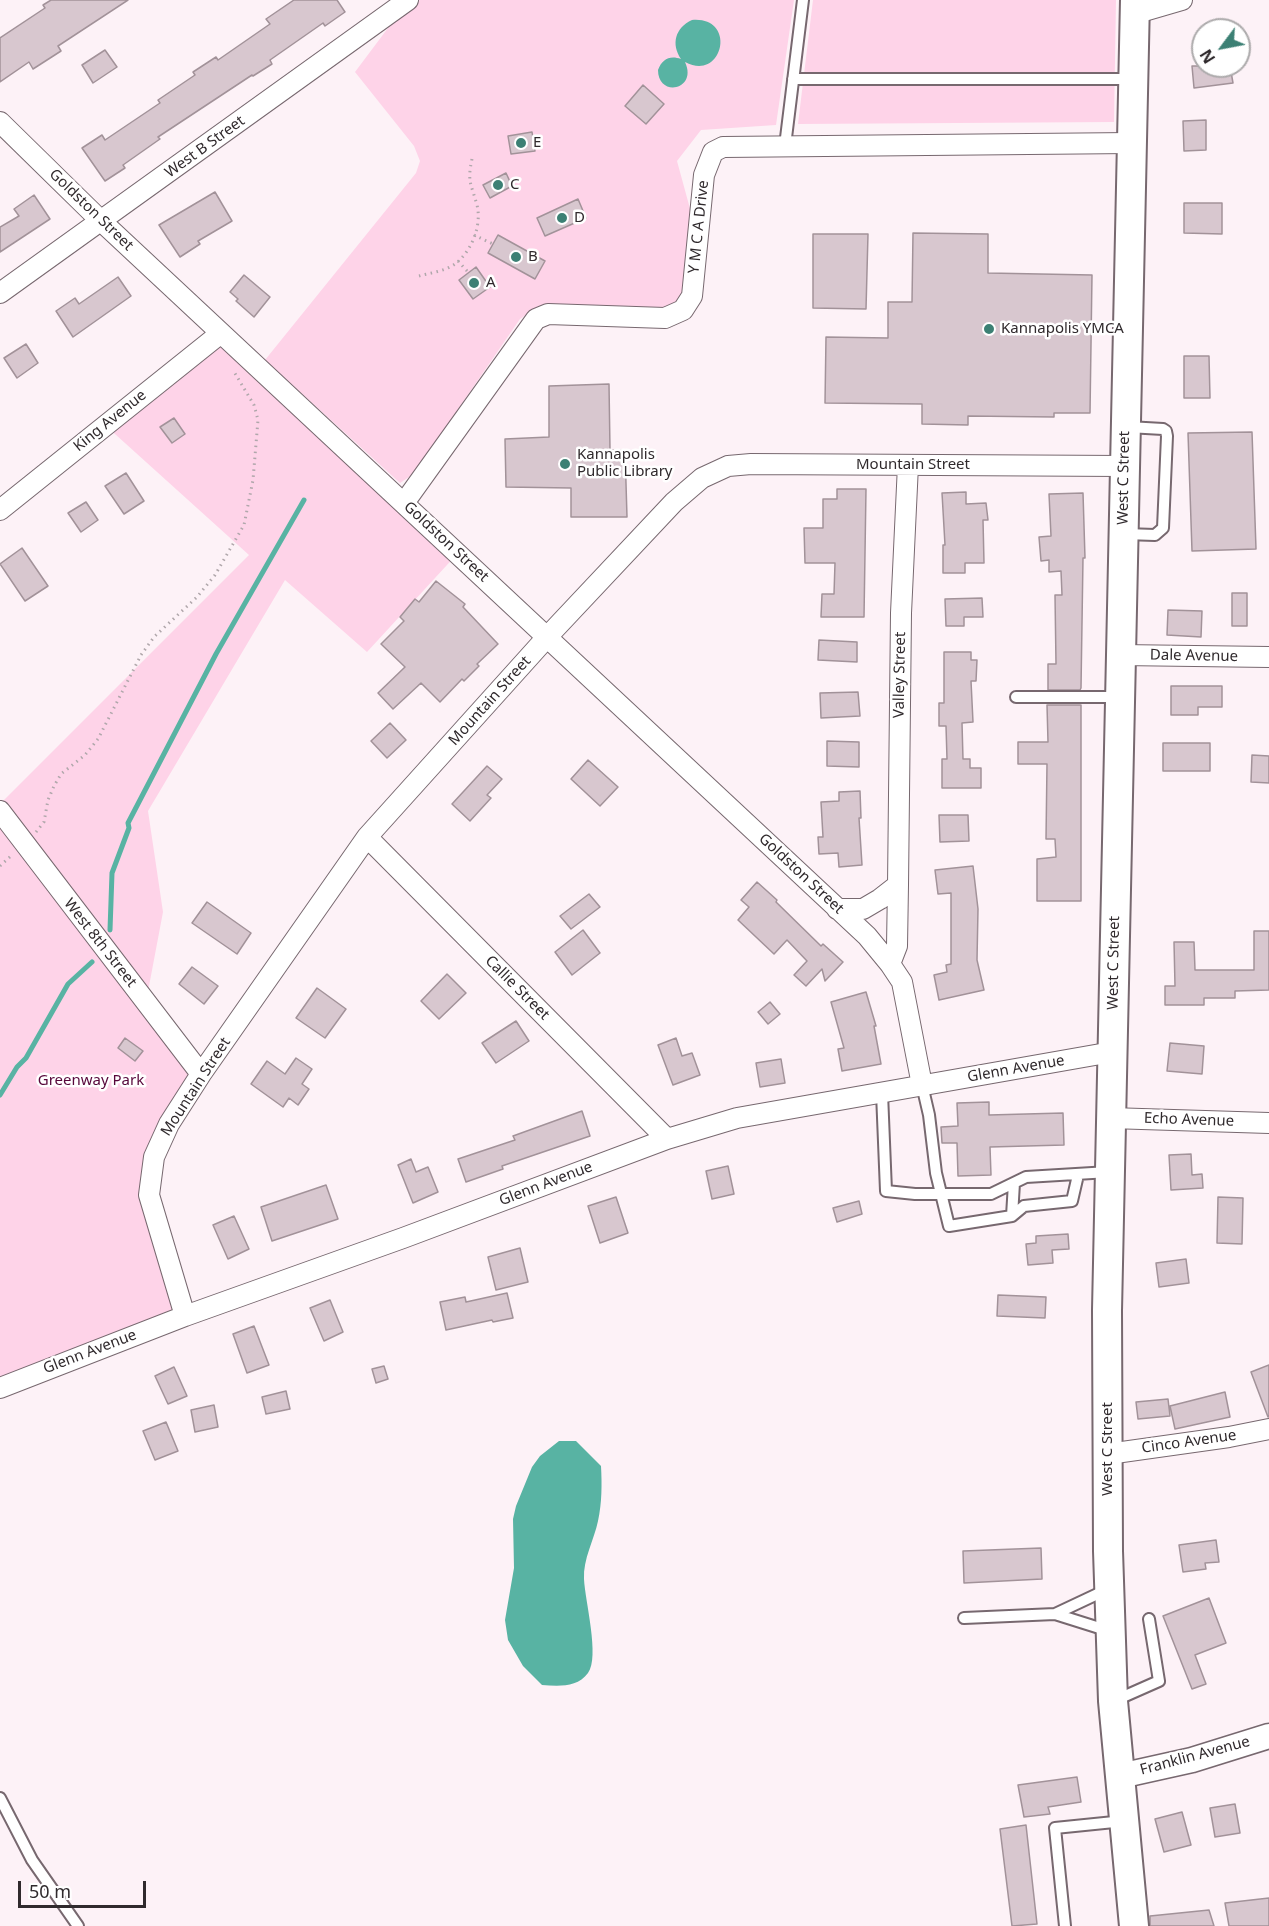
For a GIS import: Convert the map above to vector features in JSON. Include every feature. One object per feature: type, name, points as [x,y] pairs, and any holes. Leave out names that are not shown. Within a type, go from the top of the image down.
[{"type":"main road","name":"West C Street","points":[[1134,1926],[1113,1701],[1108,1454],[1110,1118],[1135,7]]},
{"type":"street","name":"West B Street","points":[[0,293],[408,0]]},
{"type":"street","points":[[1135,7],[1182,0]]},
{"type":"street","name":"Goldston Street","points":[[0,122],[100,220],[867,936],[890,964]]},
{"type":"street","name":"Y M C A Drive","points":[[404,502],[536,319],[548,314],[665,318],[683,310],[692,296],[704,175],[713,152],[723,147],[1131,143]]},
{"type":"street","name":"King Avenue","points":[[0,510],[221,333]]},
{"type":"street","name":"Mountain Street","points":[[185,1316],[149,1195],[154,1157],[169,1125],[201,1074],[367,837],[548,636],[674,502],[702,478],[728,466],[751,464],[1124,466]]},
{"type":"street","name":"Valley Street","points":[[890,964],[897,946],[901,613],[908,465]]},
{"type":"street","name":"Dale Avenue","points":[[1120,656],[1269,657]]},
{"type":"street","name":"West 8th Street","points":[[0,811],[201,1074]]},
{"type":"street","name":"Callie Street","points":[[367,837],[667,1139]]},
{"type":"street","points":[[837,909],[863,909],[898,885]]},
{"type":"street","points":[[890,964],[902,982],[922,1085]]},
{"type":"street","name":"Glenn Avenue","points":[[0,1388],[185,1316],[403,1238],[667,1139],[737,1118],[1112,1052]]},
{"type":"street","name":"Echo Avenue","points":[[1110,1118],[1269,1123]]},
{"type":"street","name":"Cinco Avenue","points":[[1108,1454],[1269,1429]]},
{"type":"street","name":"Franklin Avenue","points":[[1120,1776],[1192,1760],[1269,1736]]},
{"type":"lane","points":[[785,146],[803,0]]},
{"type":"lane","points":[[793,79],[1133,79]]},
{"type":"lane","points":[[1122,533],[1155,535],[1162,528],[1167,436],[1163,429],[1125,427]]},
{"type":"lane","points":[[1016,697],[1119,697]]},
{"type":"lane","points":[[922,1085],[929,1115],[936,1173],[949,1226],[1012,1216],[1024,1206],[1072,1201],[1078,1175]]},
{"type":"lane","points":[[882,1093],[886,1191],[915,1194],[991,1194],[1026,1177],[1109,1172]]},
{"type":"lane","points":[[1012,1216],[1014,1183]]},
{"type":"lane","points":[[1055,1614],[1109,1588]]},
{"type":"lane","points":[[964,1618],[1055,1614],[1111,1631]]},
{"type":"lane","points":[[1113,1701],[1159,1681],[1149,1619]]},
{"type":"lane","points":[[0,1798],[32,1860],[78,1926]]},
{"type":"lane","points":[[1065,1926],[1055,1828],[1125,1821]]},
{"type":"path","points":[[419,276],[454,265],[466,253],[478,224],[477,206],[469,182],[472,159]]},
{"type":"path","points":[[474,235],[493,244]]},
{"type":"path","points":[[458,261],[468,272]]},
{"type":"path","points":[[24,843],[44,822],[48,800],[61,774],[85,755],[98,739],[141,655],[154,637],[197,597],[215,575],[244,525],[259,432],[254,405],[230,367],[230,357],[242,351]]},
{"type":"green space","points":[[409,0],[794,0],[776,125],[701,130],[677,161],[692,216],[684,293],[674,306],[646,311],[533,310],[520,319],[421,463],[409,477],[400,483],[265,360],[416,173],[420,161],[414,146],[355,72]]},
{"type":"green space","points":[[813,0],[1116,0],[1114,122],[798,124]]},
{"type":"green space","name":"Greenway Park","points":[[221,333],[458,553],[367,652],[285,580],[148,811],[163,912],[146,1002],[201,1074],[164,1134],[149,1195],[185,1316],[0,1388],[0,804],[249,555],[105,425]]},
{"type":"shaded area","points":[[692,20],[706,22],[716,28],[720,37],[720,47],[716,57],[709,64],[698,66],[685,62],[688,72],[686,79],[676,87],[670,87],[660,79],[658,70],[667,59],[673,57],[681,59],[676,48],[676,37],[682,27]]},
{"type":"shaded area","points":[[559,1441],[576,1441],[601,1466],[602,1487],[598,1521],[584,1572],[591,1628],[593,1655],[591,1665],[584,1678],[573,1684],[554,1686],[542,1685],[523,1666],[508,1640],[505,1620],[514,1568],[513,1519],[516,1506],[532,1467],[540,1456]]},
{"type":"building","points":[[51,0],[128,0],[58,46],[61,51],[33,69],[29,62],[0,82],[0,38],[45,8],[43,5]]},
{"type":"building","points":[[294,0],[337,0],[345,12],[325,26],[323,23],[270,60],[272,64],[158,137],[160,139],[123,165],[125,168],[105,181],[82,148],[102,135],[105,140],[160,103],[158,100],[195,75],[193,72],[216,57],[218,60],[270,24],[266,19]]},
{"type":"building","points":[[105,50],[117,67],[93,83],[82,65]]},
{"type":"building","points":[[1193,78],[1232,78],[1233,83],[1194,88]]},
{"type":"building","points":[[643,85],[664,104],[646,124],[625,106]]},
{"type":"building","points":[[1206,120],[1206,150],[1184,151],[1183,121]]},
{"type":"building","name":"E","points":[[532,132],[535,151],[511,154],[508,136]]},
{"type":"building","name":"C","points":[[506,173],[512,186],[490,198],[483,185]]},
{"type":"building","points":[[215,192],[232,221],[198,241],[200,244],[180,257],[159,225]]},
{"type":"building","points":[[34,195],[50,219],[0,252],[0,227],[19,216],[14,209]]},
{"type":"building","name":"D","points":[[578,199],[586,218],[545,236],[537,218]]},
{"type":"building","points":[[1184,203],[1222,203],[1222,234],[1184,233]]},
{"type":"building","name":"Kannapolis YMCA","points":[[913,233],[988,234],[988,273],[1092,275],[1090,413],[1054,413],[1054,417],[968,416],[968,425],[922,424],[922,404],[825,403],[826,337],[888,338],[888,302],[912,302]]},
{"type":"building","points":[[813,234],[868,234],[866,309],[813,308]]},
{"type":"building","name":"B","points":[[498,235],[545,261],[535,279],[488,253]]},
{"type":"building","name":"A","points":[[476,267],[490,287],[473,299],[459,280]]},
{"type":"building","points":[[244,275],[270,297],[254,317],[236,301],[238,299],[230,292]]},
{"type":"building","points":[[118,277],[131,296],[73,337],[56,311],[75,298],[79,304]]},
{"type":"building","points":[[26,344],[38,363],[17,378],[4,358]]},
{"type":"building","points":[[1184,356],[1209,356],[1210,398],[1184,398]]},
{"type":"building","name":"Kannapolis Public Library","points":[[609,384],[610,450],[625,450],[627,517],[571,517],[571,488],[506,487],[505,439],[549,437],[549,386]]},
{"type":"building","points":[[174,418],[185,434],[172,443],[160,427]]},
{"type":"building","points":[[1252,432],[1256,549],[1192,551],[1188,433]]},
{"type":"building","points":[[126,473],[144,501],[124,514],[105,486]]},
{"type":"building","points":[[837,489],[866,489],[864,617],[821,617],[822,594],[834,594],[835,563],[805,563],[804,528],[823,528],[823,499],[837,499]]},
{"type":"building","points":[[966,492],[966,504],[986,503],[988,520],[983,520],[984,563],[965,563],[965,573],[943,573],[943,545],[945,545],[942,493]]},
{"type":"building","points":[[1083,493],[1085,558],[1083,558],[1081,688],[1080,690],[1048,690],[1048,664],[1056,664],[1055,595],[1062,595],[1061,571],[1049,572],[1049,560],[1041,561],[1039,537],[1051,536],[1049,494]]},
{"type":"building","points":[[86,502],[98,520],[81,532],[68,513]]},
{"type":"building","points":[[22,548],[48,586],[25,601],[0,564]]},
{"type":"building","points":[[436,581],[465,604],[463,607],[498,644],[477,664],[479,666],[464,681],[462,679],[440,702],[421,683],[393,709],[378,693],[405,667],[381,644],[404,621],[400,617],[415,599],[419,602]]},
{"type":"building","points":[[1232,593],[1247,593],[1247,626],[1232,626]]},
{"type":"building","points":[[982,598],[983,617],[964,617],[964,626],[946,626],[945,599]]},
{"type":"building","points":[[1168,610],[1202,611],[1201,637],[1167,635]]},
{"type":"building","points":[[819,640],[857,642],[857,662],[818,660]]},
{"type":"building","points":[[944,652],[971,652],[971,660],[977,660],[976,681],[971,681],[973,722],[962,723],[963,759],[970,759],[970,768],[981,768],[981,788],[942,788],[942,759],[947,759],[946,726],[939,726],[939,703],[944,703]]},
{"type":"building","points":[[1171,686],[1222,686],[1222,707],[1198,707],[1198,715],[1171,715]]},
{"type":"building","points":[[858,692],[860,716],[821,718],[820,693]]},
{"type":"building","points":[[1047,705],[1081,705],[1081,901],[1037,901],[1037,859],[1056,857],[1055,839],[1046,839],[1047,764],[1018,764],[1018,742],[1048,742]]},
{"type":"building","points":[[390,723],[406,740],[387,758],[371,741]]},
{"type":"building","points":[[827,741],[859,742],[859,767],[827,766]]},
{"type":"building","points":[[1163,743],[1210,743],[1210,771],[1163,771]]},
{"type":"building","points":[[1252,755],[1269,756],[1269,783],[1251,782]]},
{"type":"building","points":[[588,760],[618,787],[600,806],[571,779]]},
{"type":"building","points":[[487,766],[502,779],[487,795],[491,798],[470,821],[452,804]]},
{"type":"building","points":[[860,791],[862,865],[839,867],[838,853],[819,854],[818,837],[823,837],[821,802],[839,801],[839,792]]},
{"type":"building","points":[[939,815],[968,815],[969,841],[940,842]]},
{"type":"building","points":[[973,866],[978,909],[977,960],[984,990],[939,1000],[934,975],[947,972],[946,965],[951,964],[951,893],[938,894],[935,870]]},
{"type":"building","points":[[757,882],[821,946],[823,944],[843,962],[825,981],[822,969],[806,986],[794,975],[807,961],[787,940],[774,954],[738,920],[749,907],[741,900]]},
{"type":"building","points":[[589,894],[600,907],[571,929],[560,916]]},
{"type":"building","points":[[207,902],[251,933],[237,954],[192,923]]},
{"type":"building","points":[[583,930],[600,953],[572,975],[555,952]]},
{"type":"building","points":[[1254,931],[1269,931],[1269,990],[1235,991],[1235,998],[1204,998],[1204,1005],[1165,1005],[1165,986],[1175,986],[1174,942],[1194,942],[1195,970],[1254,970]]},
{"type":"building","points":[[192,967],[218,986],[204,1004],[179,984]]},
{"type":"building","points":[[447,974],[466,993],[439,1019],[421,1001]]},
{"type":"building","points":[[317,988],[346,1009],[325,1038],[296,1018]]},
{"type":"building","points":[[866,992],[876,1026],[874,1026],[881,1064],[842,1071],[838,1049],[844,1048],[831,1002]]},
{"type":"building","points":[[770,1002],[780,1014],[768,1024],[758,1012]]},
{"type":"building","points":[[516,1021],[529,1041],[496,1063],[482,1043]]},
{"type":"building","points":[[125,1038],[143,1051],[135,1061],[118,1048]]},
{"type":"building","points":[[676,1038],[682,1056],[692,1053],[700,1075],[673,1085],[658,1045]]},
{"type":"building","points":[[1170,1043],[1204,1046],[1202,1074],[1167,1071]]},
{"type":"building","points":[[296,1058],[312,1069],[302,1084],[309,1089],[298,1105],[289,1098],[283,1107],[251,1084],[267,1061],[285,1074]]},
{"type":"building","points":[[781,1059],[785,1083],[760,1087],[756,1063]]},
{"type":"building","points":[[989,1102],[989,1115],[1063,1113],[1064,1145],[990,1147],[991,1175],[958,1176],[957,1143],[942,1143],[941,1127],[958,1126],[957,1103]]},
{"type":"building","points":[[582,1111],[590,1136],[502,1166],[503,1169],[466,1182],[458,1159],[515,1140],[513,1136]]},
{"type":"building","points":[[1191,1154],[1192,1175],[1202,1174],[1203,1188],[1171,1190],[1169,1155]]},
{"type":"building","points":[[411,1159],[416,1172],[428,1167],[438,1192],[413,1203],[398,1165]]},
{"type":"building","points":[[728,1166],[734,1194],[712,1199],[706,1171]]},
{"type":"building","points":[[326,1185],[338,1219],[272,1241],[261,1207]]},
{"type":"building","points":[[616,1197],[628,1233],[600,1243],[588,1206]]},
{"type":"building","points":[[1218,1197],[1243,1198],[1242,1244],[1217,1243]]},
{"type":"building","points":[[859,1201],[862,1214],[837,1222],[833,1208]]},
{"type":"building","points":[[234,1216],[249,1249],[228,1259],[213,1225]]},
{"type":"building","points":[[1068,1234],[1069,1249],[1052,1250],[1053,1263],[1028,1265],[1026,1244],[1036,1243],[1036,1236]]},
{"type":"building","points":[[520,1248],[528,1282],[496,1290],[488,1257]]},
{"type":"building","points":[[1186,1259],[1189,1283],[1159,1287],[1156,1263]]},
{"type":"building","points":[[507,1293],[513,1318],[446,1330],[440,1302],[465,1297],[466,1302]]},
{"type":"building","points":[[998,1295],[1046,1297],[1045,1318],[997,1316]]},
{"type":"building","points":[[330,1300],[343,1332],[324,1341],[310,1308]]},
{"type":"building","points":[[254,1326],[269,1365],[247,1373],[233,1334]]},
{"type":"building","points":[[1269,1365],[1269,1417],[1268,1417],[1251,1372]]},
{"type":"building","points":[[384,1366],[388,1379],[376,1383],[372,1369]]},
{"type":"building","points":[[174,1367],[187,1396],[168,1404],[155,1376]]},
{"type":"building","points":[[286,1391],[290,1409],[266,1414],[262,1397]]},
{"type":"building","points":[[1225,1392],[1230,1417],[1175,1429],[1170,1406]]},
{"type":"building","points":[[1168,1399],[1170,1416],[1138,1419],[1136,1402]]},
{"type":"building","points":[[214,1405],[218,1427],[195,1432],[191,1410]]},
{"type":"building","points":[[166,1422],[178,1451],[155,1460],[143,1431]]},
{"type":"building","points":[[1216,1540],[1219,1562],[1205,1563],[1206,1569],[1183,1572],[1179,1545]]},
{"type":"building","points":[[1041,1548],[1042,1579],[964,1583],[963,1551]]},
{"type":"building","points":[[1209,1598],[1226,1643],[1195,1655],[1206,1684],[1192,1689],[1163,1616]]},
{"type":"building","points":[[1077,1777],[1081,1802],[1048,1807],[1050,1814],[1024,1817],[1018,1785]]},
{"type":"building","points":[[1235,1804],[1240,1833],[1215,1837],[1210,1808]]},
{"type":"building","points":[[1182,1812],[1191,1845],[1164,1852],[1155,1819]]},
{"type":"building","points":[[1026,1825],[1037,1924],[1012,1926],[1000,1829]]},
{"type":"building","points":[[1269,1898],[1269,1926],[1229,1926],[1225,1903]]},
{"type":"building","points":[[1209,1910],[1214,1926],[1150,1926],[1150,1916]]},
{"type":"waterway","points":[[110,930],[112,873],[129,828],[128,823],[216,654],[304,500]]},
{"type":"waterway","points":[[0,1095],[17,1067],[26,1058],[68,984],[92,962]]},
{"type":"place","name":"E","points":[[521,143]]},
{"type":"place","name":"C","points":[[498,185]]},
{"type":"place","name":"D","points":[[562,218]]},
{"type":"place","name":"B","points":[[516,257]]},
{"type":"place","name":"A","points":[[474,283]]},
{"type":"place","name":"Kannapolis YMCA","points":[[989,329]]},
{"type":"place","name":"Kannapolis Public Library","points":[[565,464]]}]
